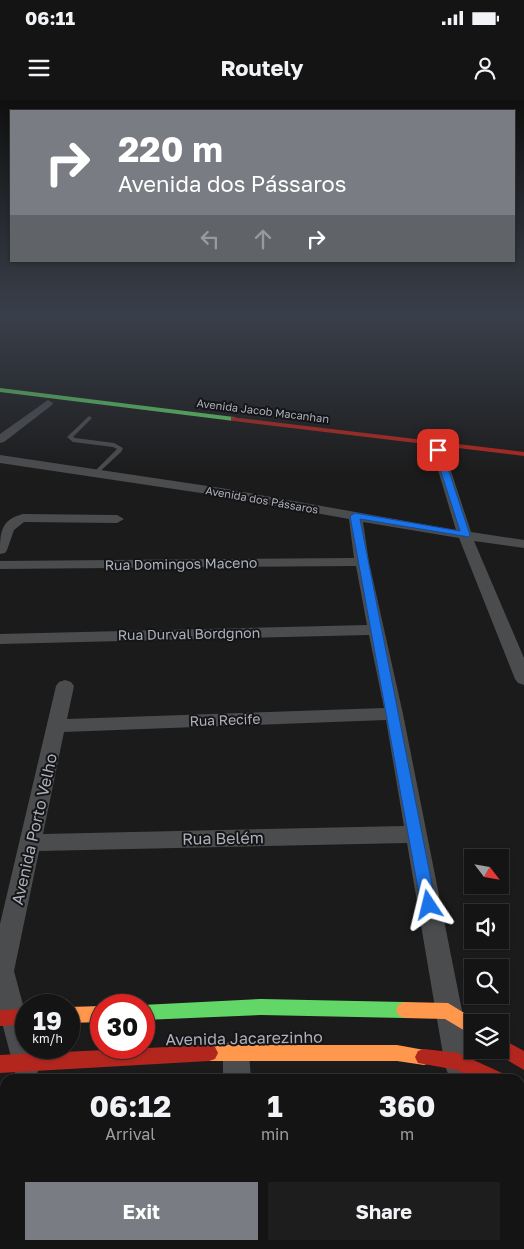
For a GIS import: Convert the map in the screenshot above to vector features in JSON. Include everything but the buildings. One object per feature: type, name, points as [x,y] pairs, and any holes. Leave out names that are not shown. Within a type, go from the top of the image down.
[{"type":"main road","name":"Avenida Jacob Macanhan","points":[[0,390],[427,444],[524,454]]},
{"type":"main road","name":"Avenida Jacob Macanhan","points":[[0,397],[524,460]]},
{"type":"main road","name":"Avenida Jacarezinho","points":[[155,1012],[261,1007],[448,1011]]},
{"type":"main road","points":[[448,1011],[464,1022]]},
{"type":"main road","name":"Avenida Jacarezinho","points":[[17,1069],[236,1052],[397,1053],[476,1074]]},
{"type":"main road","points":[[509,1052],[524,1061]]},
{"type":"street","points":[[0,440],[48,403]]},
{"type":"street","points":[[438,450],[465,535],[524,679]]},
{"type":"street","name":"Avenida dos Pássaros","points":[[0,458],[524,544]]},
{"type":"street","points":[[355,516],[362,562],[394,714],[460,1070]]},
{"type":"street","points":[[0,550],[10,526],[16,520],[23,518],[117,519]]},
{"type":"street","name":"Rua Domingos Maceno","points":[[0,565],[362,562]]},
{"type":"street","name":"Rua Durval Bordgnon","points":[[0,638],[377,630]]},
{"type":"street","name":"Avenida Porto Velho","points":[[17,1069],[14,1018],[1,974],[65,686]]},
{"type":"street","name":"Rua Recife","points":[[57,726],[394,714]]},
{"type":"street","name":"Rua Belém","points":[[30,843],[416,834]]},
{"type":"street","points":[[236,1052],[236,1074]]},
{"type":"lane","points":[[89,418],[70,437],[73,440],[114,445],[120,448],[96,473]]},
{"type":"traffic: fast","points":[[0,390],[234,419]]},
{"type":"traffic: fast","points":[[155,1012],[261,1007],[404,1010]]},
{"type":"traffic: slow","points":[[404,1010],[448,1011],[464,1022]]},
{"type":"traffic: slow","points":[[80,1015],[90,1014]]},
{"type":"traffic: slow","points":[[209,1053],[397,1053],[424,1057]]},
{"type":"traffic: jam","points":[[234,419],[524,454]]},
{"type":"traffic: jam","points":[[0,1018],[15,1017]]},
{"type":"traffic: jam","points":[[509,1052],[524,1061]]},
{"type":"traffic: jam","points":[[0,1064],[209,1053]]},
{"type":"traffic: jam","points":[[424,1057],[458,1062],[485,1074]]},
{"type":"route","points":[[429,905],[377,630],[362,562],[355,516],[465,535],[438,450]]}]
